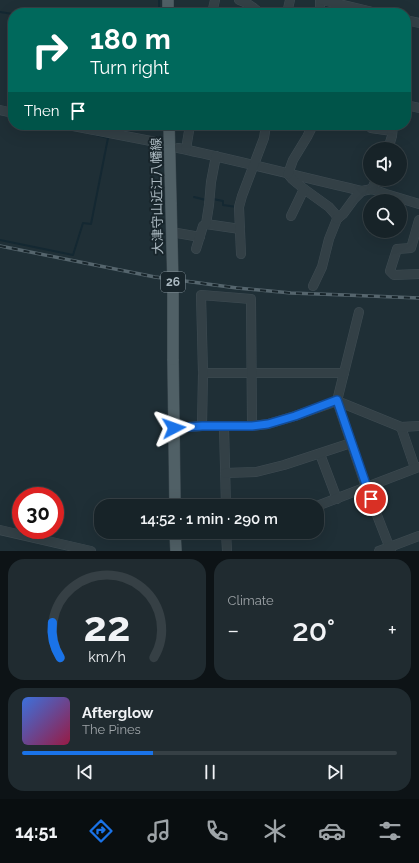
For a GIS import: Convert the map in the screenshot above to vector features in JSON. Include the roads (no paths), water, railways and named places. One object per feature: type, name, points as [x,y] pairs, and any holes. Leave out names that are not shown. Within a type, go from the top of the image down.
[{"type":"main road","name":"大津守山近江八幡線","points":[[169,130],[173,285],[175,499]]},
{"type":"main road","points":[[175,539],[176,551]]},
{"type":"street","points":[[239,0],[248,3],[254,8]]},
{"type":"street","points":[[321,0],[355,8]]},
{"type":"street","points":[[94,130],[156,142]]},
{"type":"street","points":[[188,130],[182,149],[362,191],[372,189],[419,204]]},
{"type":"street","points":[[241,254],[240,201],[264,138],[265,130]]},
{"type":"street","points":[[288,174],[293,160],[310,130]]},
{"type":"street","points":[[390,142],[392,130]]},
{"type":"street","points":[[196,249],[203,226],[206,224],[216,156]]},
{"type":"street","points":[[288,174],[304,190],[329,207],[337,218]]},
{"type":"street","points":[[291,216],[304,190]]},
{"type":"street","points":[[313,286],[322,267],[329,239],[337,218],[343,214],[362,191]]},
{"type":"street","points":[[419,220],[412,248],[397,249],[390,271],[394,275],[419,274]]},
{"type":"street","points":[[206,224],[240,229]]},
{"type":"street","points":[[176,233],[200,237]]},
{"type":"street","points":[[202,426],[203,372],[201,295],[251,299],[252,426]]},
{"type":"street","points":[[359,312],[337,400],[366,487],[390,549]]},
{"type":"street","points":[[203,372],[344,373]]},
{"type":"street","points":[[174,428],[202,426],[252,426],[268,424],[295,416],[337,400],[401,427],[419,426]]},
{"type":"street","points":[[224,426],[226,499]]},
{"type":"street","points":[[324,504],[417,468],[401,427]]},
{"type":"street","points":[[225,473],[256,472],[284,465],[352,443]]},
{"type":"street","points":[[320,454],[337,499]]},
{"type":"street","points":[[0,530],[90,551]]},
{"type":"street","points":[[379,551],[390,549],[419,536]]},
{"type":"street","points":[[226,539],[227,551]]},
{"type":"waterway","points":[[159,0],[159,8]]},
{"type":"waterway","points":[[0,12],[8,13]]},
{"type":"waterway","points":[[0,240],[73,255],[83,223],[91,224],[108,138],[93,134]]},
{"type":"waterway","points":[[194,197],[206,200]]},
{"type":"waterway","points":[[213,199],[223,201],[223,205],[237,207]]},
{"type":"railway","points":[[0,246],[155,277],[237,288],[291,293],[419,298]]}]
